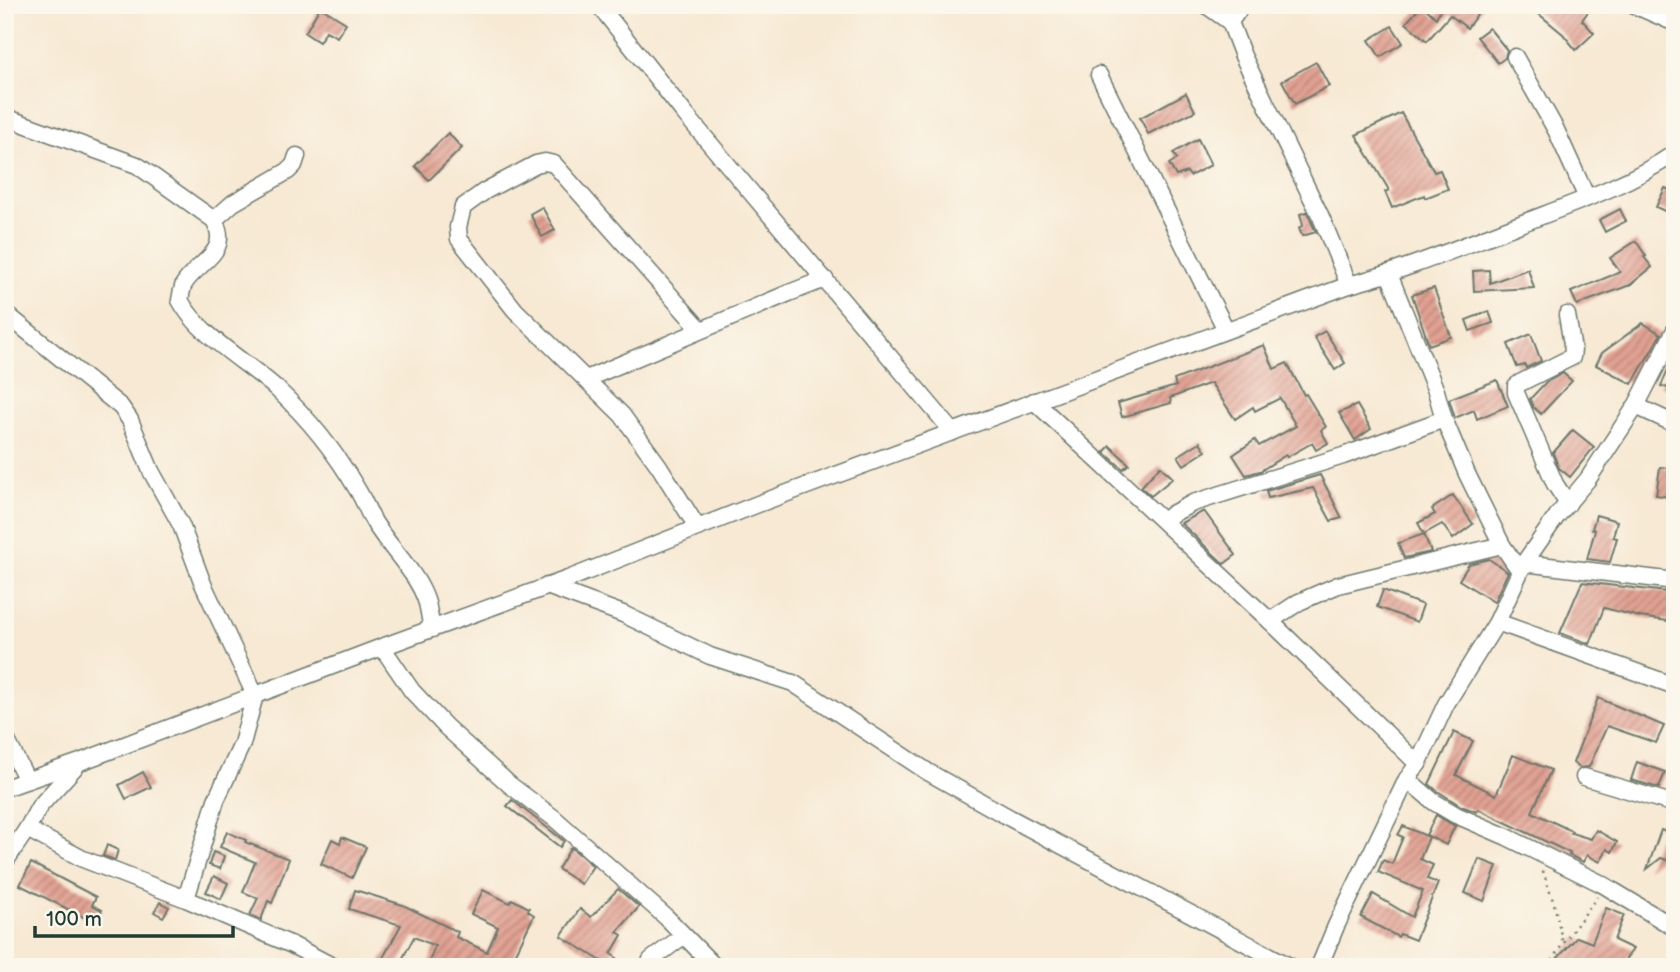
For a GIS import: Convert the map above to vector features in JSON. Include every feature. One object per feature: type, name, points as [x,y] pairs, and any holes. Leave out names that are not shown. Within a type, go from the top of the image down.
[{"type":"street","points":[[599,5],[685,114],[953,432]]},
{"type":"street","points":[[1206,5],[1230,22],[1243,56],[1321,217],[1349,285]]},
{"type":"street","points":[[1230,22],[1242,5]]},
{"type":"street","points":[[1634,5],[1675,23]]},
{"type":"street","points":[[1514,57],[1556,130],[1587,198]]},
{"type":"street","points":[[1099,75],[1226,330]]},
{"type":"street","points":[[5,117],[137,165],[214,220],[219,239],[217,250],[184,284],[180,300],[186,312],[208,334],[254,368],[291,402],[329,447],[357,489],[375,523],[417,582],[426,601],[432,629]]},
{"type":"street","points":[[5,788],[1034,401],[1349,285],[1390,274],[1587,198],[1655,166],[1675,153]]},
{"type":"street","points":[[214,220],[233,203],[288,171],[297,156]]},
{"type":"street","points":[[697,527],[659,466],[622,415],[515,310],[459,239],[458,227],[463,207],[485,191],[536,164],[554,164],[701,330]]},
{"type":"street","points":[[1390,274],[1467,474],[1503,545],[1522,567],[1675,581]]},
{"type":"street","points":[[586,379],[825,279]]},
{"type":"street","points":[[5,313],[121,407],[130,420],[150,471],[181,525],[207,594],[255,695],[242,744],[216,800],[186,899]]},
{"type":"street","points":[[1567,315],[1572,357],[1520,383],[1516,386],[1516,393],[1555,484],[1568,504]]},
{"type":"street","points":[[1319,967],[1407,779],[1418,764],[1446,704],[1497,622],[1522,567],[1588,479],[1636,406],[1675,330]]},
{"type":"street","points":[[1034,401],[1270,621],[1418,764]]},
{"type":"street","points":[[1636,406],[1675,424]]},
{"type":"street","points":[[1164,521],[1193,503],[1343,456],[1444,419]]},
{"type":"street","points":[[1270,621],[1299,602],[1338,585],[1503,545]]},
{"type":"street","points":[[547,586],[623,614],[710,656],[793,683],[928,772],[1291,967]]},
{"type":"street","points":[[1497,622],[1675,686]]},
{"type":"street","points":[[382,647],[412,691],[446,727],[667,918],[715,967]]},
{"type":"street","points":[[5,737],[27,780]]},
{"type":"street","points":[[5,862],[27,830],[38,807],[80,762]]},
{"type":"street","points":[[1584,777],[1675,804]]},
{"type":"street","points":[[1407,779],[1456,816],[1532,849],[1602,884],[1675,928]]},
{"type":"street","points":[[27,830],[83,859],[186,899],[292,945],[334,967]]},
{"type":"street","points":[[648,967],[651,960],[683,936]]},
{"type":"path","points":[[1532,849],[1555,907],[1563,945]]},
{"type":"path","points":[[1550,967],[1595,902],[1602,884]]},
{"type":"building","points":[[1422,5],[1436,18],[1441,9],[1437,5],[1484,5],[1467,28],[1450,15],[1427,41],[1406,23]]},
{"type":"building","points":[[1528,5],[1593,5],[1582,20],[1594,33],[1576,50],[1563,34]]},
{"type":"building","points":[[320,7],[346,23],[337,37],[326,31],[319,42],[305,33]]},
{"type":"building","points":[[1392,26],[1403,43],[1380,57],[1369,40]]},
{"type":"building","points":[[1489,28],[1507,50],[1505,58],[1498,63],[1477,37]]},
{"type":"building","points":[[1316,62],[1329,86],[1295,104],[1282,81]]},
{"type":"building","points":[[1186,93],[1195,111],[1148,134],[1140,118]]},
{"type":"building","points":[[1401,113],[1434,172],[1440,170],[1448,189],[1392,208],[1385,192],[1389,190],[1356,135]]},
{"type":"building","points":[[448,133],[462,148],[429,180],[415,166]]},
{"type":"building","points":[[1198,139],[1211,165],[1190,176],[1187,172],[1176,176],[1169,164],[1177,159],[1173,153]]},
{"type":"building","points":[[1665,188],[1675,192],[1675,216],[1656,207]]},
{"type":"building","points":[[542,207],[555,230],[542,237],[530,214]]},
{"type":"building","points":[[1620,209],[1626,221],[1605,232],[1599,220]]},
{"type":"building","points":[[1307,212],[1316,232],[1302,236],[1299,228],[1303,225],[1300,214]]},
{"type":"building","points":[[1636,241],[1652,267],[1630,285],[1577,305],[1571,292],[1620,272],[1610,258]]},
{"type":"building","points":[[1528,269],[1534,288],[1474,291],[1473,271],[1489,270],[1490,283]]},
{"type":"building","points":[[1434,288],[1451,337],[1429,345],[1412,295]]},
{"type":"building","points":[[1489,311],[1493,323],[1470,331],[1466,320]]},
{"type":"building","points":[[1643,323],[1661,334],[1632,384],[1596,365],[1602,353]]},
{"type":"building","points":[[1325,331],[1345,363],[1335,370],[1314,337]]},
{"type":"building","points":[[1531,334],[1541,361],[1526,368],[1525,365],[1517,367],[1508,344]]},
{"type":"building","points":[[1264,345],[1274,369],[1287,363],[1304,395],[1306,394],[1326,427],[1321,430],[1328,443],[1316,450],[1312,443],[1260,471],[1246,475],[1233,455],[1255,440],[1259,446],[1296,426],[1280,398],[1255,411],[1253,407],[1235,419],[1211,383],[1170,398],[1171,403],[1122,417],[1118,403],[1176,386],[1174,380]]},
{"type":"building","points":[[1675,353],[1675,390],[1661,386]]},
{"type":"building","points":[[1563,373],[1572,381],[1541,414],[1533,407],[1530,399],[1546,382]]},
{"type":"building","points":[[1497,380],[1508,406],[1477,419],[1474,410],[1455,418],[1449,399]]},
{"type":"building","points":[[1357,405],[1371,429],[1355,440],[1339,413]]},
{"type":"building","points":[[1573,430],[1594,447],[1570,477],[1559,468],[1553,453]]},
{"type":"building","points":[[1200,442],[1206,451],[1184,465],[1178,456]]},
{"type":"building","points":[[1110,446],[1129,464],[1123,469],[1104,452]]},
{"type":"building","points":[[1160,466],[1173,478],[1151,496],[1141,487]]},
{"type":"building","points":[[1660,467],[1675,469],[1675,498],[1656,495]]},
{"type":"building","points":[[1320,475],[1342,518],[1331,521],[1313,488],[1268,498],[1266,491]]},
{"type":"building","points":[[1453,495],[1473,524],[1453,539],[1442,524],[1424,534],[1418,523],[1435,514],[1432,509]]},
{"type":"building","points":[[1204,511],[1236,555],[1224,564],[1181,523]]},
{"type":"building","points":[[1596,515],[1617,521],[1613,537],[1617,538],[1610,562],[1587,559]]},
{"type":"building","points":[[1424,534],[1431,552],[1404,558],[1398,543]]},
{"type":"building","points":[[1489,559],[1508,572],[1494,602],[1459,580],[1469,564]]},
{"type":"building","points":[[1582,582],[1675,593],[1675,622],[1604,608],[1590,644],[1560,633]]},
{"type":"building","points":[[1383,590],[1423,605],[1417,622],[1377,607]]},
{"type":"building","points":[[1598,698],[1664,726],[1656,743],[1607,726],[1589,767],[1580,768],[1573,763]]},
{"type":"building","points":[[1454,732],[1473,741],[1456,775],[1496,795],[1513,755],[1551,770],[1532,812],[1572,831],[1571,833],[1591,839],[1596,830],[1617,842],[1612,852],[1607,849],[1600,862],[1587,855],[1583,862],[1569,855],[1570,853],[1478,809],[1477,812],[1461,806],[1436,790],[1429,784]]},
{"type":"building","points":[[1637,762],[1665,772],[1659,788],[1631,780]]},
{"type":"building","points":[[143,772],[151,787],[126,799],[119,785]]},
{"type":"building","points":[[512,800],[564,841],[560,847],[507,806]]},
{"type":"building","points":[[1436,815],[1455,826],[1446,845],[1426,835]]},
{"type":"building","points":[[1403,826],[1429,837],[1420,859],[1433,865],[1427,879],[1438,883],[1415,940],[1400,934],[1398,937],[1361,917],[1373,894],[1412,917],[1423,891],[1378,872],[1383,860],[1392,864],[1403,837],[1398,835]]},
{"type":"building","points":[[1661,830],[1675,836],[1675,863],[1661,858],[1647,869]]},
{"type":"building","points":[[227,832],[289,859],[272,903],[268,901],[261,920],[250,915],[258,898],[243,892],[255,862],[220,847]]},
{"type":"building","points":[[342,837],[366,847],[352,878],[321,864],[332,839],[340,843]]},
{"type":"building","points":[[107,845],[118,850],[115,860],[103,856]]},
{"type":"building","points":[[571,847],[593,866],[581,884],[558,869]]},
{"type":"building","points":[[213,852],[224,856],[220,869],[209,865]]},
{"type":"building","points":[[1479,859],[1497,866],[1484,901],[1465,893]]},
{"type":"building","points":[[31,863],[96,897],[92,905],[102,910],[95,923],[20,885]]},
{"type":"building","points":[[214,876],[228,883],[221,899],[206,892]]},
{"type":"building","points":[[618,889],[639,907],[617,932],[622,935],[611,954],[617,958],[611,967],[561,936],[580,909],[591,917]]},
{"type":"building","points":[[355,890],[403,905],[458,932],[456,937],[487,952],[498,927],[471,914],[483,890],[510,903],[512,899],[529,908],[528,911],[534,915],[514,957],[533,967],[427,967],[435,946],[414,937],[398,967],[378,967],[401,925],[349,909]]},
{"type":"building","points":[[160,902],[169,907],[163,917],[154,912]]},
{"type":"building","points":[[1606,908],[1624,915],[1614,940],[1633,949],[1620,967],[1565,967],[1555,961],[1577,937],[1592,943]]}]
